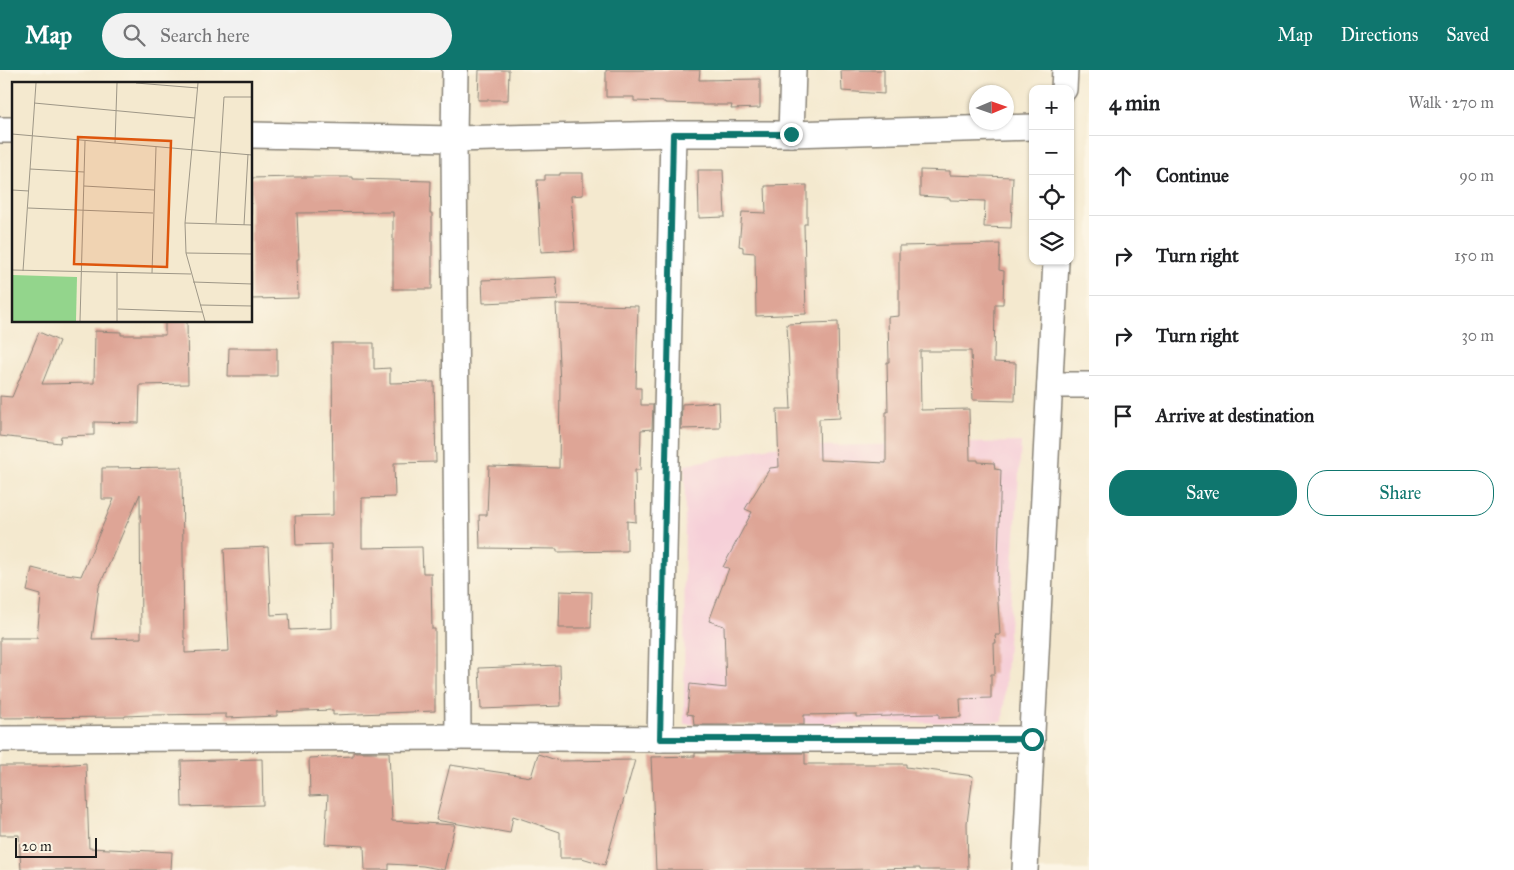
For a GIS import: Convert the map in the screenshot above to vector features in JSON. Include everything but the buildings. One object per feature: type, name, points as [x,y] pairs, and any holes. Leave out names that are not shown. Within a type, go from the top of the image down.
[{"type":"street","points":[[455,70],[458,737]]},
{"type":"street","points":[[791,134],[793,70]]},
{"type":"street","points":[[1064,85],[1065,70]]},
{"type":"street","points":[[252,135],[454,139],[673,134],[791,134],[1029,127]]},
{"type":"street","points":[[660,739],[673,134]]},
{"type":"street","points":[[1025,870],[1056,265]]},
{"type":"street","points":[[1050,385],[1089,385]]},
{"type":"street","points":[[0,739],[458,737],[1032,739]]},
{"type":"shaded area","points":[[1021,442],[1003,722],[684,724],[685,465],[770,447]]},
{"type":"route","points":[[791,134],[673,134],[660,739],[1032,739]]}]
